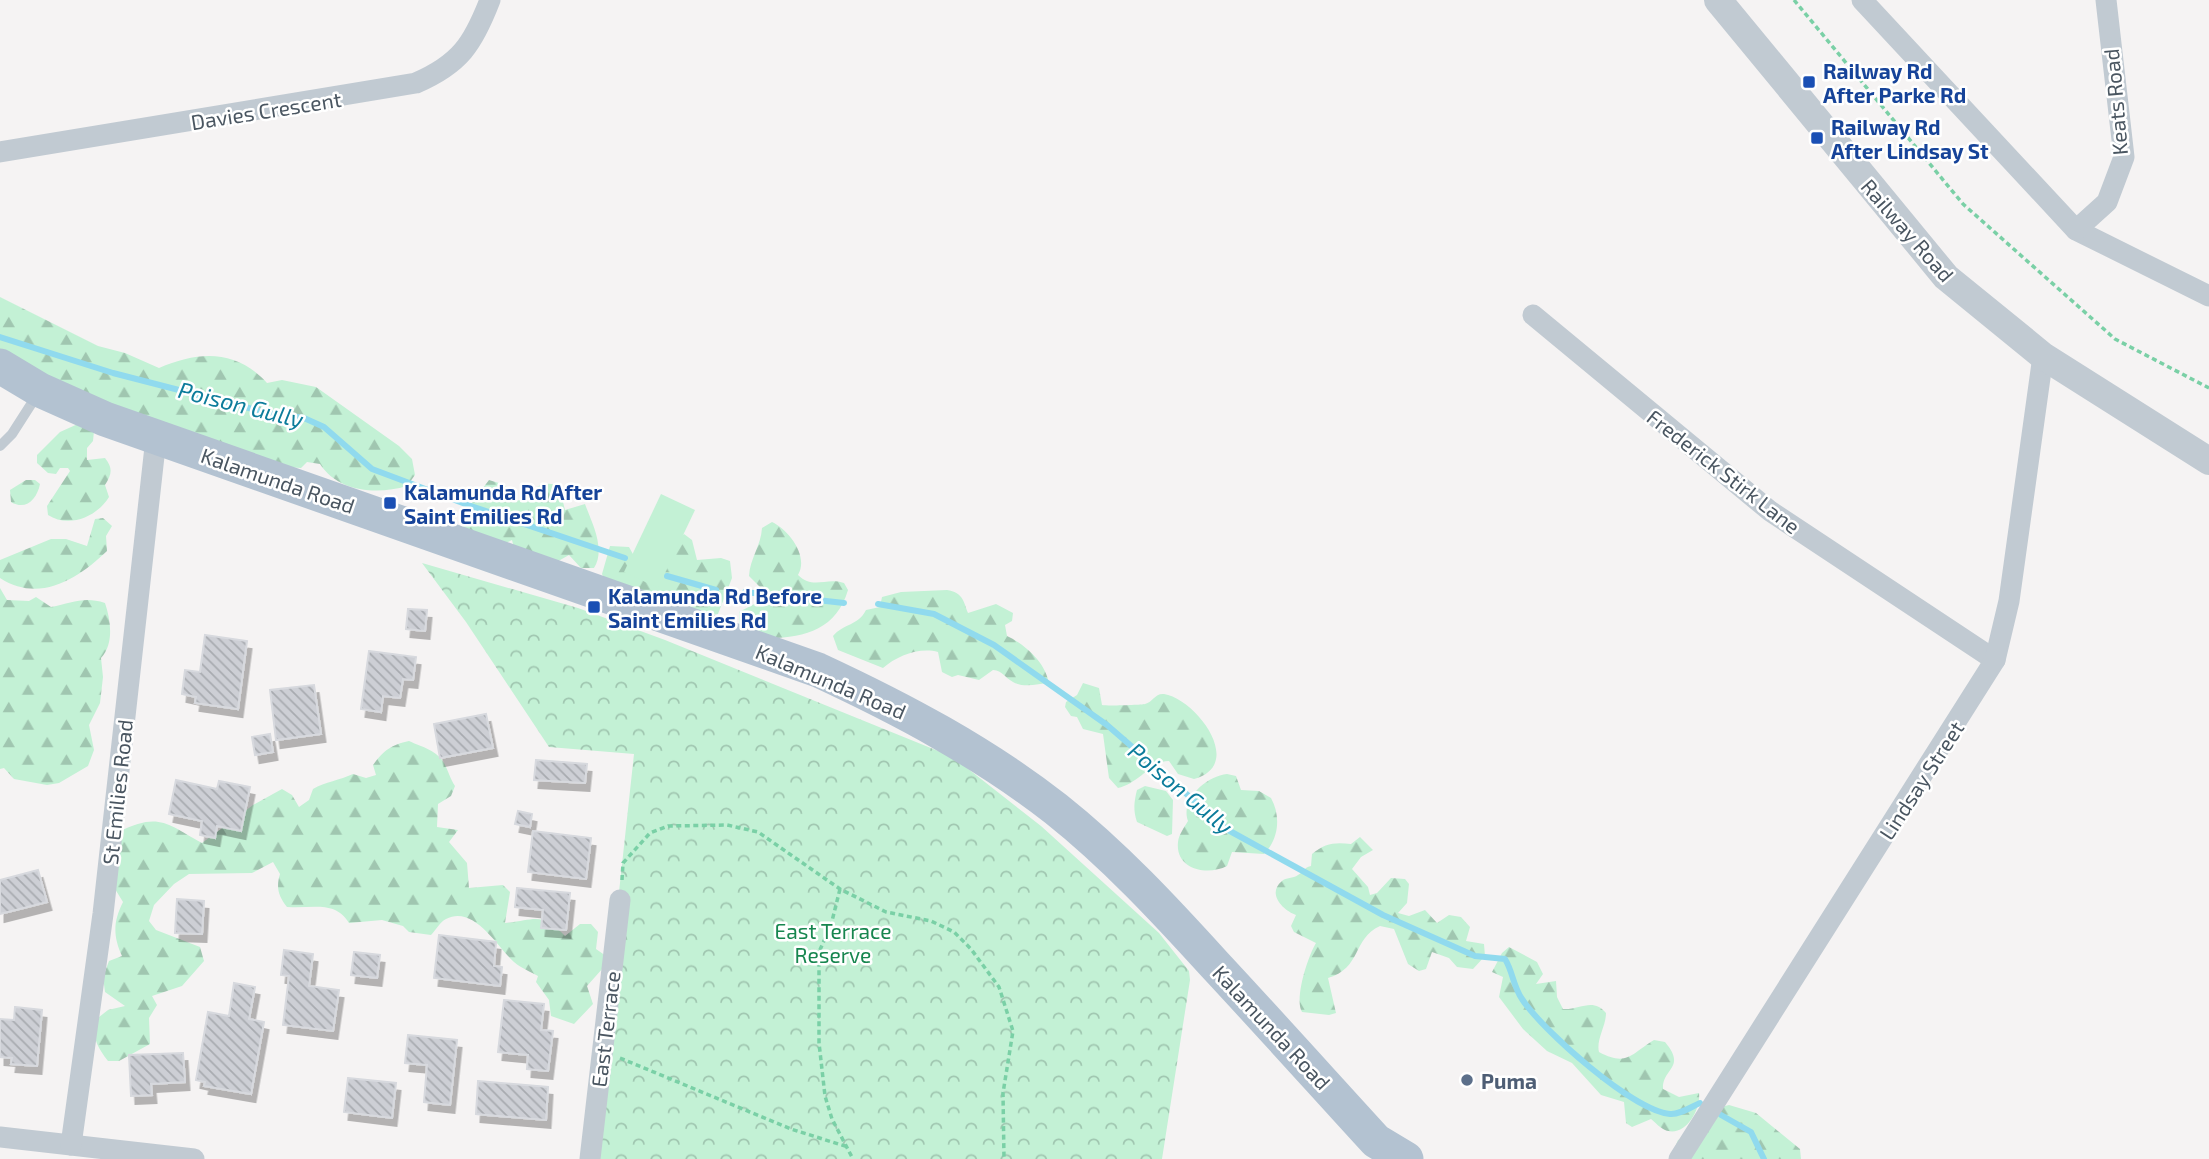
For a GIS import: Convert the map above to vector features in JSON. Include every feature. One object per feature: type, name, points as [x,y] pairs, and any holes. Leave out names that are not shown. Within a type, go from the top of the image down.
[{"type":"main road","name":"Kalamunda Road","points":[[0,366],[40,390],[156,438],[818,670],[899,708],[940,731],[1055,809],[1093,841],[1163,908],[1380,1150],[1406,1159]]},
{"type":"street","name":"Davies Crescent","points":[[0,152],[416,83],[437,74],[471,44],[490,0]]},
{"type":"street","name":"Railway Road","points":[[1718,0],[1929,260],[1961,292],[2043,356],[2209,461]]},
{"type":"street","points":[[1863,0],[2076,230],[2209,296]]},
{"type":"street","name":"Keats Road","points":[[2076,230],[2107,202],[2124,157],[2106,0]]},
{"type":"street","name":"Frederick Stirk Lane","points":[[1532,315],[1770,511],[1995,660]]},
{"type":"street","name":"Lindsay Street","points":[[1679,1159],[1995,660],[2009,601],[2043,356]]},
{"type":"street","name":"St Emilies Road","points":[[71,1145],[103,914],[156,438]]},
{"type":"street","name":"East Terrace","points":[[590,1159],[620,900]]},
{"type":"street","points":[[0,1137],[194,1159]]},
{"type":"lane","points":[[0,446],[12,434],[40,390]]},
{"type":"path","points":[[1794,0],[1963,204],[2115,339],[2209,388]]},
{"type":"path","points":[[620,900],[623,863],[650,833],[668,826],[720,825],[758,832],[840,889],[886,912],[931,921],[954,932],[971,949],[999,987],[1013,1031],[1003,1093],[1003,1159]]},
{"type":"path","points":[[840,889],[831,925],[819,952],[818,1043],[825,1096],[832,1119],[853,1159]]},
{"type":"path","points":[[602,1050],[791,1129],[849,1147]]},
{"type":"green space","points":[[0,297],[98,346],[125,353],[159,368],[188,358],[216,356],[243,364],[267,383],[282,380],[316,387],[399,446],[412,459],[415,475],[407,486],[371,490],[359,489],[337,481],[320,464],[307,462],[301,468],[256,465],[0,362]]},
{"type":"green space","points":[[80,423],[94,431],[93,441],[87,448],[87,460],[105,458],[109,465],[110,474],[105,485],[109,497],[89,515],[73,521],[64,521],[48,515],[47,506],[70,471],[68,468],[60,468],[56,474],[48,473],[37,463],[37,455],[60,432]]},
{"type":"green space","points":[[26,480],[35,480],[40,484],[33,499],[21,505],[11,502],[10,490]]},
{"type":"green space","points":[[489,480],[505,485],[516,501],[524,499],[535,488],[554,484],[559,486],[565,510],[585,504],[598,544],[599,553],[594,568],[581,568],[569,555],[546,568],[514,548],[512,540],[506,543],[461,534],[464,513]]},
{"type":"green space","points":[[661,494],[695,510],[658,588],[624,572]]},
{"type":"green space","points":[[103,518],[112,526],[106,536],[107,551],[71,578],[44,588],[30,589],[0,578],[0,560],[51,539],[66,539],[87,546],[95,519]]},
{"type":"green space","points":[[772,522],[785,531],[796,544],[801,560],[798,575],[814,583],[844,583],[848,590],[836,614],[828,622],[808,633],[770,638],[739,627],[739,612],[764,599],[763,590],[749,576],[762,528]]},
{"type":"green space","points":[[684,534],[692,540],[697,560],[721,558],[730,561],[732,578],[718,614],[706,616],[607,585],[602,574],[610,546],[629,547],[634,556],[678,540]]},
{"type":"green space","name":"East Terrace Reserve","points":[[422,563],[578,608],[665,640],[953,757],[1041,826],[1159,933],[1189,971],[1190,980],[1162,1159],[590,1159],[634,754],[549,747],[466,622]]},
{"type":"green space","points":[[0,588],[7,600],[29,601],[36,597],[51,607],[84,600],[105,603],[110,639],[101,658],[103,677],[100,703],[89,725],[94,750],[88,766],[59,783],[47,785],[14,779],[4,768],[0,769]]},
{"type":"green space","points":[[947,590],[959,595],[968,613],[996,604],[1013,613],[1012,621],[1005,625],[1007,636],[1034,655],[1049,683],[1021,685],[993,670],[979,680],[958,675],[952,677],[942,672],[938,652],[909,654],[883,668],[838,650],[833,636],[859,619],[866,610],[880,607],[882,597],[901,592]]},
{"type":"green space","points":[[1083,683],[1099,688],[1102,705],[1145,704],[1164,694],[1190,707],[1201,719],[1216,747],[1216,761],[1209,772],[1194,779],[1178,774],[1169,761],[1163,762],[1118,788],[1109,778],[1103,734],[1083,729],[1077,717],[1071,716],[1065,707],[1066,702],[1077,695]]},
{"type":"green space","points":[[409,741],[439,756],[455,786],[451,796],[438,804],[437,827],[458,830],[449,842],[467,863],[469,888],[503,885],[510,892],[505,923],[544,920],[565,936],[580,924],[591,924],[598,932],[596,949],[606,956],[603,968],[587,986],[593,1004],[574,1024],[551,1016],[549,1000],[536,982],[538,976],[514,962],[476,922],[466,917],[446,919],[431,935],[409,932],[403,926],[382,920],[349,923],[330,908],[287,907],[278,887],[280,874],[273,862],[252,873],[189,874],[174,884],[154,905],[149,921],[156,930],[200,947],[204,961],[182,986],[152,996],[157,1005],[149,1018],[150,1044],[119,1061],[108,1061],[96,1042],[94,1021],[108,1010],[125,1006],[105,992],[103,977],[109,961],[122,956],[115,929],[123,902],[112,884],[118,832],[153,821],[170,825],[202,843],[253,805],[282,789],[292,795],[299,807],[309,800],[313,789],[322,785],[353,774],[366,778],[376,775],[373,765],[381,755],[393,746]]},
{"type":"green space","points":[[1227,774],[1236,776],[1241,790],[1259,791],[1271,798],[1277,820],[1273,841],[1264,854],[1232,852],[1227,866],[1211,870],[1194,868],[1187,865],[1178,851],[1179,839],[1188,821],[1188,805],[1191,797],[1203,784]]},
{"type":"green space","points":[[1145,786],[1166,791],[1173,800],[1172,834],[1167,836],[1137,822],[1134,810],[1136,794],[1137,790]]},
{"type":"green space","points":[[1360,837],[1373,850],[1361,857],[1352,869],[1368,887],[1370,895],[1377,893],[1391,878],[1405,879],[1409,884],[1407,903],[1398,913],[1409,916],[1425,910],[1437,923],[1449,915],[1461,917],[1470,927],[1466,941],[1484,944],[1485,956],[1473,969],[1457,967],[1449,958],[1432,952],[1426,969],[1419,971],[1408,964],[1394,929],[1380,926],[1365,938],[1347,967],[1328,978],[1336,1013],[1329,1015],[1302,1012],[1301,988],[1309,957],[1316,943],[1294,932],[1291,926],[1296,915],[1282,906],[1276,891],[1284,880],[1311,866],[1312,854],[1317,850],[1330,844],[1351,844]]},
{"type":"green space","points":[[1509,947],[1537,962],[1543,974],[1536,984],[1556,981],[1557,997],[1563,1009],[1591,1005],[1606,1013],[1599,1052],[1623,1058],[1654,1040],[1665,1042],[1674,1057],[1674,1063],[1666,1076],[1663,1089],[1679,1097],[1699,1093],[1697,1107],[1690,1121],[1679,1130],[1672,1131],[1665,1130],[1651,1119],[1632,1127],[1626,1123],[1624,1102],[1601,1095],[1572,1063],[1547,1051],[1523,1029],[1499,997],[1503,977],[1492,972],[1502,953]]},
{"type":"green space","points":[[1729,1105],[1756,1113],[1800,1149],[1801,1159],[1670,1159],[1678,1140],[1692,1132],[1715,1111]]},
{"type":"building","points":[[408,609],[427,610],[425,631],[406,629]]},
{"type":"building","points":[[205,635],[247,641],[238,709],[195,703],[196,697],[182,694],[185,670],[200,672]]},
{"type":"building","points":[[369,651],[416,657],[413,680],[403,679],[400,698],[383,696],[381,712],[361,709]]},
{"type":"building","points":[[314,685],[321,734],[276,740],[270,690]]},
{"type":"building","points":[[486,714],[493,748],[440,758],[434,724]]},
{"type":"building","points":[[270,734],[273,752],[255,755],[252,737]]},
{"type":"building","points":[[536,760],[587,764],[585,783],[534,780]]},
{"type":"building","points":[[176,780],[217,789],[219,781],[250,787],[241,831],[217,826],[215,838],[200,835],[202,821],[169,814]]},
{"type":"building","points":[[518,811],[532,814],[530,827],[515,824]]},
{"type":"building","points":[[533,831],[591,838],[586,879],[528,872]]},
{"type":"building","points":[[38,870],[47,902],[0,914],[0,880]]},
{"type":"building","points":[[517,888],[570,893],[566,930],[541,928],[543,910],[515,907]]},
{"type":"building","points":[[177,899],[204,901],[202,934],[175,933]]},
{"type":"building","points":[[439,935],[496,942],[494,966],[502,967],[500,986],[434,978]]},
{"type":"building","points":[[284,950],[313,954],[309,986],[339,990],[333,1031],[283,1025],[289,976],[281,975]]},
{"type":"building","points":[[354,952],[380,955],[377,978],[351,975]]},
{"type":"building","points":[[234,983],[255,987],[249,1019],[264,1022],[251,1094],[204,1086],[205,1082],[196,1080],[208,1012],[229,1016]]},
{"type":"building","points":[[504,1000],[544,1004],[541,1030],[553,1031],[548,1071],[527,1069],[528,1055],[498,1052]]},
{"type":"building","points":[[15,1007],[42,1010],[37,1066],[11,1064],[12,1058],[0,1057],[0,1019],[14,1020]]},
{"type":"building","points":[[408,1035],[457,1040],[450,1105],[424,1102],[427,1065],[405,1063]]},
{"type":"building","points":[[183,1053],[185,1082],[151,1084],[152,1095],[131,1096],[129,1055]]},
{"type":"building","points":[[348,1078],[396,1083],[392,1118],[344,1112]]},
{"type":"building","points":[[478,1081],[548,1087],[546,1120],[476,1114]]},
{"type":"waterway","name":"Poison Gully","points":[[0,337],[113,373],[268,413],[304,418],[324,427],[372,469],[468,505],[625,558]]},
{"type":"waterway","points":[[667,576],[716,590]]},
{"type":"waterway","name":"Poison Gully","points":[[745,592],[844,603]]},
{"type":"waterway","name":"Poison Gully","points":[[878,604],[934,614],[994,645],[1107,725],[1228,830],[1383,915],[1475,956],[1505,959],[1519,994],[1548,1030],[1590,1067],[1634,1099],[1670,1114],[1700,1103]]},
{"type":"waterway","name":"Poison Gully","points":[[1721,1115],[1751,1132],[1764,1159]]},
{"type":"place","name":"Railway Rd After Parke Rd","points":[[1809,82]]},
{"type":"place","name":"Railway Rd After Lindsay St","points":[[1817,138]]},
{"type":"place","name":"Kalamunda Rd After Saint Emilies Rd","points":[[390,503]]},
{"type":"place","name":"Kalamunda Rd Before Saint Emilies Rd","points":[[594,607]]},
{"type":"place","name":"Puma","points":[[1467,1080]]}]
